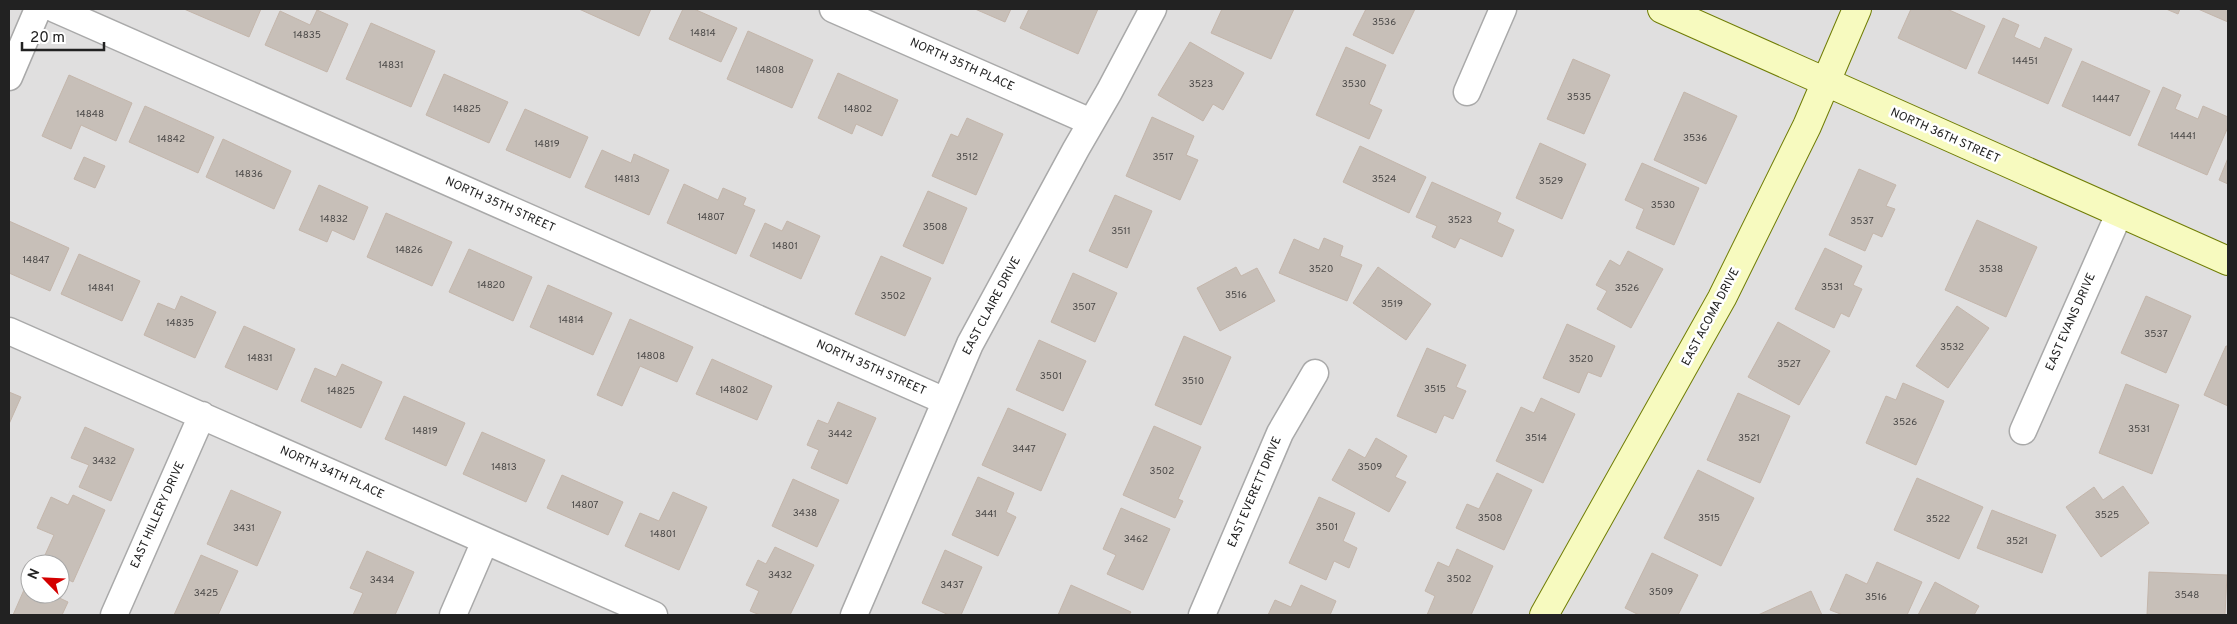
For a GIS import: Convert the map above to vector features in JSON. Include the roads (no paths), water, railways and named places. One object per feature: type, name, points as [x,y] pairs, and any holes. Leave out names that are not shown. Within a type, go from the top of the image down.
[{"type":"street","points":[[9,77],[38,9]]},
{"type":"street","name":"NORTH 35TH STREET","points":[[55,9],[945,401]]},
{"type":"street","name":"NORTH 35TH PLACE","points":[[832,9],[1091,122]]},
{"type":"street","name":"EAST CLAIRE DRIVE","points":[[854,615],[970,344],[1091,122],[1110,92],[1153,9]]},
{"type":"street","points":[[1467,92],[1503,9]]},
{"type":"street","name":"NORTH 36TH STREET","points":[[1662,9],[2228,261]]},
{"type":"street","name":"EAST ACOMA DRIVE","points":[[1544,615],[1722,298],[1806,126],[1857,9]]},
{"type":"street","name":"EAST EVANS DRIVE","points":[[2023,431],[2119,214]]},
{"type":"street","name":"NORTH 34TH PLACE","points":[[9,331],[654,615]]},
{"type":"street","name":"EAST EVERETT DRIVE","points":[[1202,615],[1280,433],[1315,373]]},
{"type":"street","name":"EAST HILLERY DRIVE","points":[[114,615],[202,415]]},
{"type":"street","points":[[453,615],[485,541]]}]
